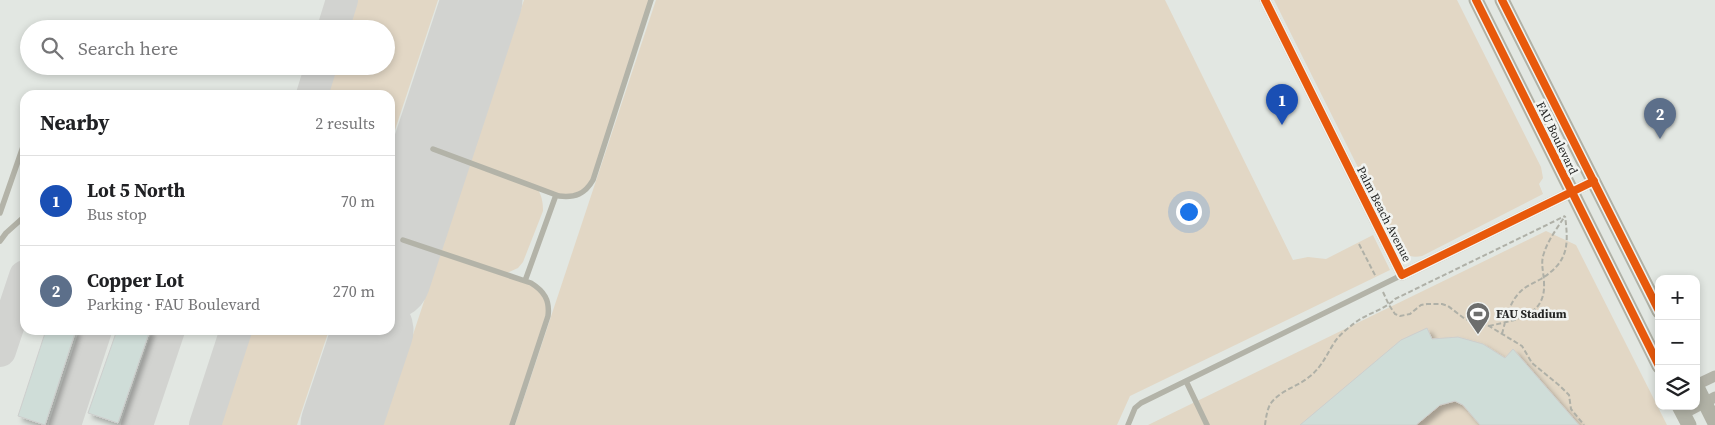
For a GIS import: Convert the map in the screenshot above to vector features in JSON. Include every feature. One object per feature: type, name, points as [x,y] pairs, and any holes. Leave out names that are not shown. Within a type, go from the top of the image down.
[{"type":"street","name":"Palm Beach Avenue","points":[[1265,0],[1402,274],[1594,181]]},
{"type":"street","name":"FAU Boulevard","points":[[1476,0],[1658,365]]},
{"type":"street","name":"FAU Boulevard","points":[[1502,0],[1655,303]]},
{"type":"street","points":[[1700,383],[1715,376]]},
{"type":"street","points":[[1700,389],[1710,400],[1715,423]]},
{"type":"street","points":[[1683,415],[1710,400]]},
{"type":"lane","points":[[433,149],[556,195],[568,197],[584,192],[592,180],[651,0]]},
{"type":"lane","points":[[0,213],[20,155]]},
{"type":"lane","points":[[525,281],[556,195]]},
{"type":"lane","points":[[0,241],[20,220]]},
{"type":"lane","points":[[403,240],[525,281],[539,288],[548,302],[548,316],[512,425]]},
{"type":"lane","name":"Palm Beach Avenue","points":[[1128,425],[1135,408],[1141,403],[1402,274]]},
{"type":"lane","points":[[1186,381],[1207,425]]},
{"type":"path","points":[[1502,334],[1509,308],[1520,292],[1560,264],[1568,245],[1565,216]]},
{"type":"path","points":[[1489,326],[1522,318],[1536,310],[1544,291],[1541,271],[1544,252],[1565,216]]},
{"type":"path","points":[[1265,425],[1266,414],[1271,404],[1281,394],[1309,378],[1319,368],[1334,342],[1358,320],[1389,305],[1395,299],[1565,216]]},
{"type":"path","points":[[1359,244],[1395,314],[1405,316],[1422,305],[1442,304],[1448,306],[1465,319],[1489,326],[1522,346],[1532,363],[1569,395],[1571,410],[1584,425]]},
{"type":"shaded area","points":[[0,0],[1715,0],[1715,425],[0,425]]},
{"type":"shaded area","points":[[357,0],[438,0],[395,130],[395,90],[326,90],[331,75],[395,75],[395,20],[350,20]]},
{"type":"shaded area","points":[[524,0],[651,0],[589,187],[568,197],[537,188],[542,199],[543,211],[523,262],[518,268],[505,274],[539,288],[549,308],[512,425],[383,425]]},
{"type":"shaded area","points":[[656,0],[1165,0],[1293,260],[1308,257],[1326,259],[1373,235],[1390,270],[1130,396],[1117,425],[515,425]]},
{"type":"shaded area","points":[[1274,0],[1457,0],[1541,167],[1543,178],[1539,184],[1543,194],[1422,256],[1412,257],[1407,255],[1399,249]]},
{"type":"shaded area","name":"FAU Stadium","points":[[1546,231],[1576,245],[1655,401],[1655,410],[1659,410],[1667,425],[1148,425]]},
{"type":"shaded area","points":[[243,335],[327,335],[297,425],[216,425]]},
{"type":"building","points":[[1427,328],[1432,339],[1458,337],[1483,344],[1505,358],[1513,349],[1579,425],[1480,425],[1463,405],[1455,401],[1440,405],[1416,425],[1300,425],[1401,340]]},
{"type":"building","points":[[44,335],[74,335],[45,425],[18,416]]},
{"type":"building","points":[[115,335],[148,335],[118,423],[88,413]]},
{"type":"taxiway","points":[[336,20],[342,0]]},
{"type":"taxiway","points":[[314,90],[318,75]]},
{"type":"taxiway","points":[[0,351],[20,291]]},
{"type":"taxiway","points":[[65,425],[94,335]]},
{"type":"taxiway","points":[[137,425],[167,335]]},
{"type":"taxiway","points":[[205,425],[234,335]]},
{"type":"runway","points":[[395,264],[482,0]]},
{"type":"runway","points":[[341,425],[371,335]]},
{"type":"cycle path","points":[[1265,0],[1402,275],[1594,181]]},
{"type":"cycle path","points":[[1476,0],[1658,365]]},
{"type":"cycle path","points":[[1502,0],[1655,303]]},
{"type":"place","name":"Lot 5 North","points":[[1282,125]]},
{"type":"place","name":"Copper Lot","points":[[1660,139]]},
{"type":"place","name":"FAU Stadium","points":[[1478,335]]}]
